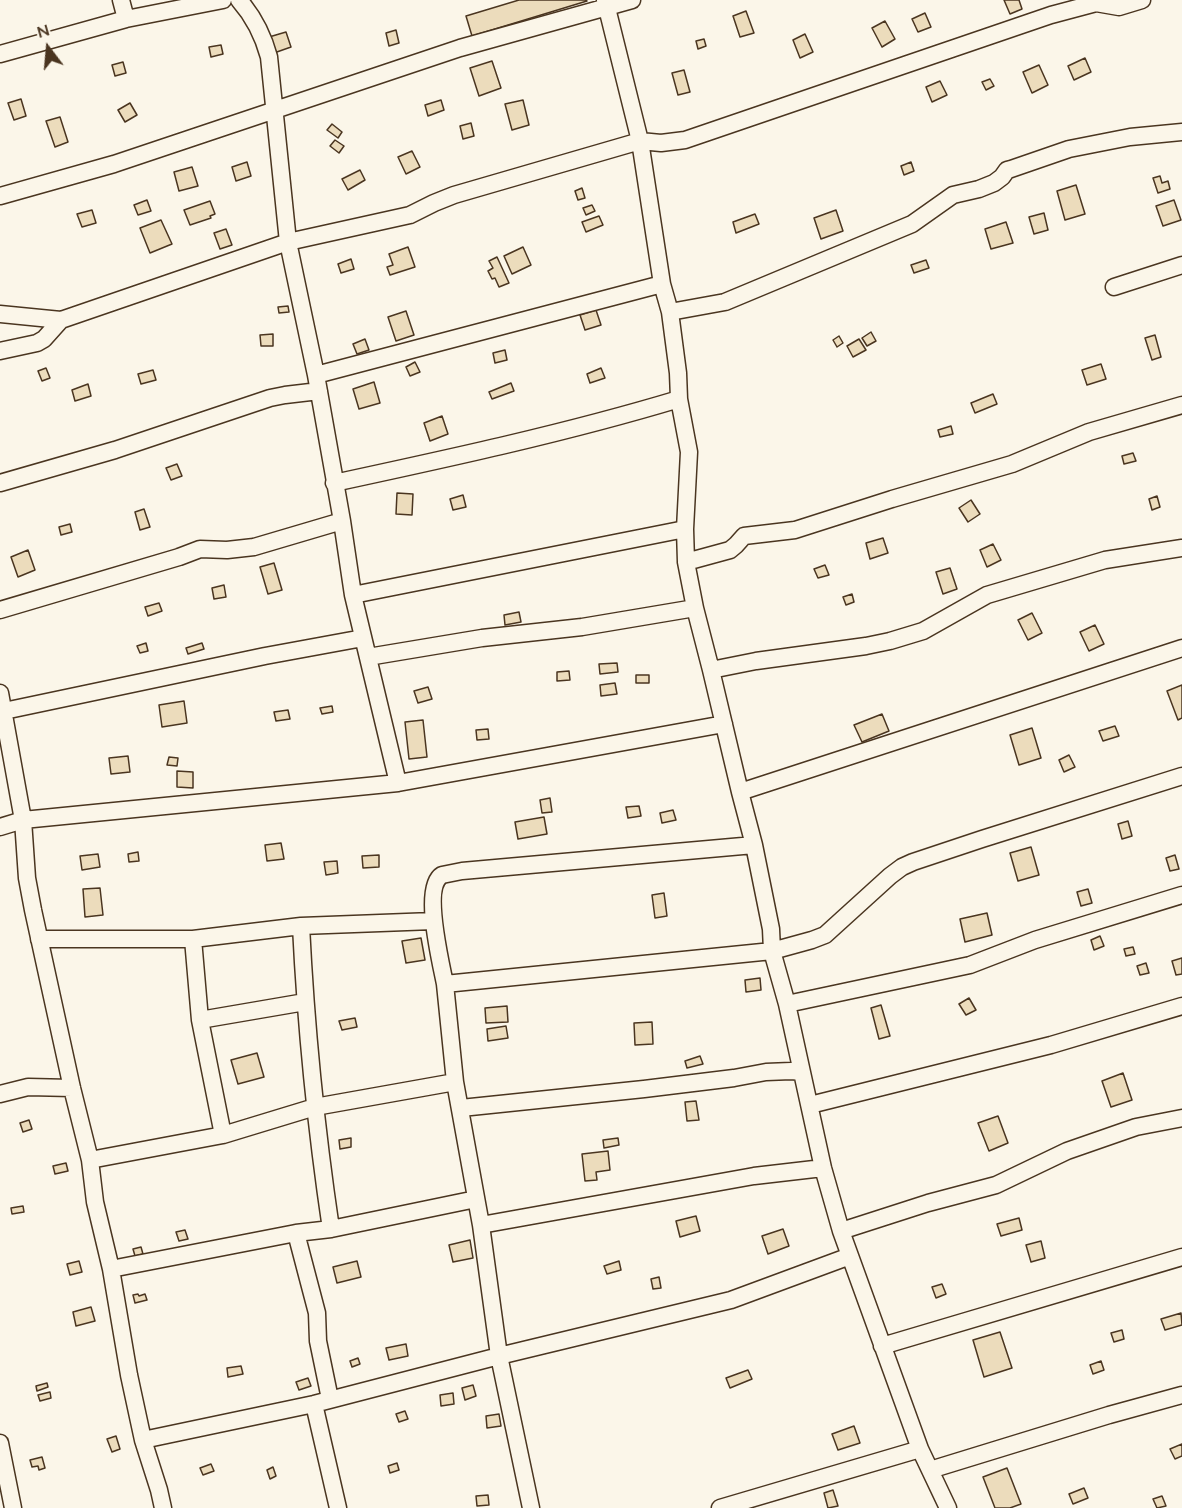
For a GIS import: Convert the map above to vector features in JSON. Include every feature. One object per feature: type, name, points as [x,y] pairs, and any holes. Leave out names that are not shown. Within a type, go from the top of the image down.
[{"type":"street","points":[[121,0],[126,19]]},
{"type":"street","points":[[0,54],[126,19],[222,0]]},
{"type":"street","points":[[239,0],[250,13],[266,44],[271,71],[288,242],[317,383],[353,595],[398,783]]},
{"type":"street","points":[[0,196],[114,164],[460,48],[606,3],[632,0]]},
{"type":"street","points":[[0,314],[61,320],[288,242],[410,215],[434,202],[454,195],[640,141],[661,143],[685,140],[1058,6],[1096,3],[1119,7],[1142,0]]},
{"type":"street","points":[[606,3],[640,141],[678,373],[679,399],[689,452],[685,529],[686,562],[694,608],[754,845],[771,929],[772,951],[787,1004],[823,1168],[841,1231],[882,1346],[920,1449],[948,1508]]},
{"type":"street","points":[[669,312],[725,302],[912,224],[953,195],[994,183],[1007,170],[1069,148],[1130,137],[1182,132]]},
{"type":"street","points":[[1114,287],[1182,266]]},
{"type":"street","points":[[0,483],[115,450],[317,383],[662,284]]},
{"type":"street","points":[[0,351],[37,343],[44,339],[61,320]]},
{"type":"street","points":[[334,483],[456,457],[612,419],[679,399]]},
{"type":"street","points":[[686,562],[730,550],[744,536],[795,530],[1012,464],[1089,432],[1182,405]]},
{"type":"street","points":[[0,610],[200,549],[247,548],[342,521]]},
{"type":"street","points":[[353,595],[685,529]]},
{"type":"street","points":[[711,670],[890,641],[923,631],[987,596],[1106,560],[1182,548]]},
{"type":"street","points":[[368,657],[482,638],[582,627],[694,608]]},
{"type":"street","points":[[4,711],[363,638]]},
{"type":"street","points":[[740,792],[1182,648]]},
{"type":"street","points":[[0,693],[23,820],[27,878],[39,939],[90,1160],[95,1202],[111,1269],[129,1375],[143,1440],[163,1508]]},
{"type":"street","points":[[0,827],[23,820],[398,783],[724,724]]},
{"type":"street","points":[[445,984],[772,951],[812,940],[825,935],[890,876],[913,862],[1182,776]]},
{"type":"street","points":[[529,1508],[499,1356],[481,1225],[455,1082],[445,984],[433,921],[433,896],[436,881],[439,876],[462,871],[754,845]]},
{"type":"street","points":[[787,1004],[970,964],[1035,940],[1182,895]]},
{"type":"street","points":[[39,939],[193,939],[301,926],[433,921]]},
{"type":"street","points":[[301,926],[305,1002],[315,1107],[331,1229]]},
{"type":"street","points":[[193,939],[200,1020],[223,1136]]},
{"type":"street","points":[[200,1020],[305,1002]]},
{"type":"street","points":[[810,1105],[1051,1045],[1182,1006]]},
{"type":"street","points":[[461,1108],[711,1081],[766,1072],[802,1072]]},
{"type":"street","points":[[90,1160],[223,1136],[315,1107],[455,1082]]},
{"type":"street","points":[[0,1094],[28,1087],[72,1088]]},
{"type":"street","points":[[841,1231],[928,1203],[996,1185],[1067,1150],[1136,1127],[1182,1118]]},
{"type":"street","points":[[481,1225],[754,1176],[823,1168]]},
{"type":"street","points":[[111,1269],[296,1233],[331,1229],[476,1199]]},
{"type":"street","points":[[296,1233],[317,1312],[322,1401],[338,1508]]},
{"type":"street","points":[[143,1440],[322,1401],[731,1300],[850,1256]]},
{"type":"street","points":[[882,1346],[1182,1257]]},
{"type":"street","points":[[930,1470],[1182,1395]]},
{"type":"street","points":[[0,1443],[13,1508]]},
{"type":"street","points":[[720,1508],[920,1449]]},
{"type":"building","points":[[519,0],[587,1],[472,36],[466,16]]},
{"type":"building","points":[[1004,0],[1019,0],[1022,9],[1010,14]]},
{"type":"building","points":[[746,11],[754,33],[740,37],[733,16]]},
{"type":"building","points":[[925,13],[931,27],[918,32],[912,19]]},
{"type":"building","points":[[885,21],[895,39],[882,47],[872,28]]},
{"type":"building","points":[[396,30],[399,43],[389,46],[386,33]]},
{"type":"building","points":[[286,32],[291,47],[274,53],[269,37]]},
{"type":"building","points":[[805,34],[813,52],[800,58],[793,40]]},
{"type":"building","points":[[704,39],[706,46],[698,49],[696,41]]},
{"type":"building","points":[[221,45],[223,54],[211,57],[209,47]]},
{"type":"building","points":[[1085,58],[1091,72],[1074,80],[1068,66]]},
{"type":"building","points":[[492,61],[501,88],[479,96],[470,68]]},
{"type":"building","points":[[123,62],[126,73],[115,76],[112,65]]},
{"type":"building","points":[[1039,65],[1048,85],[1032,93],[1023,72]]},
{"type":"building","points":[[684,70],[690,92],[678,95],[672,73]]},
{"type":"building","points":[[990,79],[994,86],[986,90],[982,82]]},
{"type":"building","points":[[940,81],[947,95],[932,102],[926,87]]},
{"type":"building","points":[[21,99],[26,116],[14,120],[8,103]]},
{"type":"building","points":[[441,100],[444,110],[428,116],[425,105]]},
{"type":"building","points":[[523,100],[529,125],[512,130],[505,104]]},
{"type":"building","points":[[130,103],[137,115],[125,122],[118,110]]},
{"type":"building","points":[[60,117],[68,142],[55,147],[46,121]]},
{"type":"building","points":[[471,123],[474,136],[463,139],[460,126]]},
{"type":"building","points":[[332,124],[342,132],[338,138],[327,130]]},
{"type":"building","points":[[335,140],[344,146],[339,153],[330,146]]},
{"type":"building","points":[[412,151],[420,167],[406,174],[398,157]]},
{"type":"building","points":[[247,162],[251,176],[236,181],[232,167]]},
{"type":"building","points":[[911,162],[914,171],[904,175],[901,166]]},
{"type":"building","points":[[192,167],[198,186],[179,191],[174,172]]},
{"type":"building","points":[[360,170],[365,180],[348,190],[342,179]]},
{"type":"building","points":[[1160,176],[1162,183],[1168,181],[1170,189],[1158,193],[1153,178]]},
{"type":"building","points":[[1076,185],[1085,214],[1065,220],[1057,191]]},
{"type":"building","points":[[582,188],[585,198],[578,200],[575,191]]},
{"type":"building","points":[[147,200],[151,211],[138,215],[134,205]]},
{"type":"building","points":[[1174,200],[1181,220],[1163,226],[1156,206]]},
{"type":"building","points":[[210,201],[215,214],[210,216],[211,218],[190,225],[184,210]]},
{"type":"building","points":[[592,205],[595,211],[586,215],[583,208]]},
{"type":"building","points":[[92,210],[96,223],[82,227],[77,214]]},
{"type":"building","points":[[836,210],[843,231],[821,239],[814,218]]},
{"type":"building","points":[[1044,213],[1048,230],[1034,234],[1029,217]]},
{"type":"building","points":[[755,214],[759,224],[736,233],[733,222]]},
{"type":"building","points":[[599,216],[603,225],[586,232],[582,222]]},
{"type":"building","points":[[161,220],[172,244],[150,253],[140,228]]},
{"type":"building","points":[[1006,222],[1013,243],[991,249],[985,229]]},
{"type":"building","points":[[226,229],[232,245],[220,249],[214,233]]},
{"type":"building","points":[[408,247],[415,267],[390,275],[387,267],[393,265],[389,254]]},
{"type":"building","points":[[523,247],[531,265],[512,274],[504,256]]},
{"type":"building","points":[[497,257],[509,283],[499,287],[495,278],[492,279],[488,271],[493,268],[489,261]]},
{"type":"building","points":[[351,259],[354,269],[341,273],[338,264]]},
{"type":"building","points":[[926,260],[929,268],[914,273],[911,265]]},
{"type":"building","points":[[288,306],[289,312],[279,313],[278,307]]},
{"type":"building","points":[[596,310],[601,325],[585,330],[580,315]]},
{"type":"building","points":[[406,311],[414,335],[396,341],[388,317]]},
{"type":"building","points":[[871,332],[876,341],[867,346],[862,338]]},
{"type":"building","points":[[273,334],[273,346],[261,346],[260,335]]},
{"type":"building","points":[[1155,335],[1161,357],[1152,360],[1145,338]]},
{"type":"building","points":[[839,336],[843,343],[837,347],[833,340]]},
{"type":"building","points":[[365,339],[369,350],[357,354],[353,344]]},
{"type":"building","points":[[859,339],[866,350],[853,357],[847,346]]},
{"type":"building","points":[[505,350],[507,360],[495,363],[493,353]]},
{"type":"building","points":[[415,362],[420,372],[410,376],[406,367]]},
{"type":"building","points":[[1101,364],[1106,379],[1087,385],[1082,370]]},
{"type":"building","points":[[46,368],[50,378],[42,381],[38,371]]},
{"type":"building","points":[[601,368],[605,378],[590,383],[587,374]]},
{"type":"building","points":[[153,370],[156,380],[141,384],[138,374]]},
{"type":"building","points":[[374,382],[380,403],[359,409],[353,389]]},
{"type":"building","points":[[511,383],[514,391],[492,399],[489,392]]},
{"type":"building","points":[[88,384],[91,396],[75,401],[72,390]]},
{"type":"building","points":[[993,394],[997,404],[975,413],[971,403]]},
{"type":"building","points":[[442,416],[448,434],[430,441],[424,423]]},
{"type":"building","points":[[951,426],[953,434],[940,437],[938,430]]},
{"type":"building","points":[[1133,453],[1136,461],[1124,464],[1122,456]]},
{"type":"building","points":[[177,464],[182,476],[171,480],[166,468]]},
{"type":"building","points":[[397,493],[413,494],[412,515],[396,514]]},
{"type":"building","points":[[463,495],[466,507],[453,510],[450,499]]},
{"type":"building","points":[[1157,496],[1160,507],[1152,510],[1149,499]]},
{"type":"building","points":[[971,500],[980,514],[968,522],[959,508]]},
{"type":"building","points":[[144,509],[150,527],[140,530],[135,512]]},
{"type":"building","points":[[70,524],[72,532],[61,535],[59,527]]},
{"type":"building","points":[[883,538],[888,553],[870,559],[866,543]]},
{"type":"building","points":[[993,544],[1001,560],[987,567],[980,550]]},
{"type":"building","points":[[28,550],[35,570],[18,577],[11,557]]},
{"type":"building","points":[[274,563],[282,590],[268,594],[260,567]]},
{"type":"building","points":[[825,565],[829,575],[818,578],[814,569]]},
{"type":"building","points":[[950,568],[957,589],[943,594],[936,572]]},
{"type":"building","points":[[224,585],[226,597],[214,599],[212,588]]},
{"type":"building","points":[[852,594],[854,602],[846,605],[843,597]]},
{"type":"building","points":[[159,603],[162,611],[148,616],[145,607]]},
{"type":"building","points":[[519,612],[521,622],[505,625],[504,615]]},
{"type":"building","points":[[1032,613],[1042,633],[1028,640],[1018,620]]},
{"type":"building","points":[[1095,625],[1104,644],[1089,651],[1080,632]]},
{"type":"building","points":[[146,643],[148,651],[140,653],[137,646]]},
{"type":"building","points":[[202,643],[204,649],[188,654],[186,648]]},
{"type":"building","points":[[617,663],[618,672],[600,674],[599,664]]},
{"type":"building","points":[[569,671],[570,680],[557,681],[557,672]]},
{"type":"building","points":[[636,675],[649,675],[649,683],[636,683]]},
{"type":"building","points":[[615,683],[617,694],[601,696],[600,685]]},
{"type":"building","points":[[1182,685],[1182,718],[1178,720],[1167,691]]},
{"type":"building","points":[[428,687],[432,699],[418,703],[414,691]]},
{"type":"building","points":[[184,701],[187,723],[162,727],[159,705]]},
{"type":"building","points":[[332,706],[333,712],[322,714],[320,708]]},
{"type":"building","points":[[288,710],[290,719],[276,721],[274,712]]},
{"type":"building","points":[[882,714],[889,731],[862,742],[854,725]]},
{"type":"building","points":[[423,720],[427,757],[409,759],[405,722]]},
{"type":"building","points":[[1115,726],[1119,736],[1103,741],[1099,731]]},
{"type":"building","points":[[1032,728],[1041,758],[1019,765],[1010,735]]},
{"type":"building","points":[[488,729],[489,739],[477,740],[476,730]]},
{"type":"building","points":[[1069,755],[1075,767],[1064,772],[1059,760]]},
{"type":"building","points":[[128,756],[130,772],[111,774],[109,758]]},
{"type":"building","points":[[169,757],[178,758],[177,766],[167,765]]},
{"type":"building","points":[[177,771],[193,772],[193,788],[177,787]]},
{"type":"building","points":[[550,798],[552,812],[542,813],[540,800]]},
{"type":"building","points":[[639,806],[641,816],[628,818],[626,807]]},
{"type":"building","points":[[673,810],[676,820],[662,823],[660,813]]},
{"type":"building","points":[[544,817],[547,834],[518,839],[515,822]]},
{"type":"building","points":[[1128,821],[1132,836],[1122,839],[1118,824]]},
{"type":"building","points":[[281,843],[284,859],[267,861],[265,845]]},
{"type":"building","points":[[1031,847],[1039,875],[1018,881],[1010,853]]},
{"type":"building","points":[[138,852],[139,861],[129,862],[128,854]]},
{"type":"building","points":[[98,854],[100,867],[82,870],[80,856]]},
{"type":"building","points":[[379,855],[379,867],[363,868],[362,856]]},
{"type":"building","points":[[1175,855],[1179,869],[1170,871],[1166,858]]},
{"type":"building","points":[[337,861],[338,873],[326,875],[324,862]]},
{"type":"building","points":[[100,888],[103,915],[85,917],[83,889]]},
{"type":"building","points":[[1088,889],[1092,903],[1081,906],[1077,892]]},
{"type":"building","points":[[664,893],[667,916],[655,918],[652,895]]},
{"type":"building","points":[[987,913],[992,935],[965,942],[960,919]]},
{"type":"building","points":[[1100,936],[1104,946],[1094,950],[1091,940]]},
{"type":"building","points":[[421,938],[425,960],[406,963],[402,941]]},
{"type":"building","points":[[1133,947],[1135,954],[1126,956],[1124,949]]},
{"type":"building","points":[[1182,958],[1182,974],[1176,975],[1172,961]]},
{"type":"building","points":[[1146,963],[1149,973],[1140,975],[1137,966]]},
{"type":"building","points":[[760,978],[761,990],[746,992],[745,980]]},
{"type":"building","points":[[969,998],[976,1010],[966,1015],[959,1004]]},
{"type":"building","points":[[881,1005],[890,1036],[879,1039],[871,1008]]},
{"type":"building","points":[[507,1006],[508,1022],[486,1023],[485,1008]]},
{"type":"building","points":[[355,1018],[357,1027],[342,1030],[339,1021]]},
{"type":"building","points":[[652,1022],[653,1044],[635,1045],[634,1023]]},
{"type":"building","points":[[506,1026],[508,1038],[488,1041],[487,1029]]},
{"type":"building","points":[[257,1053],[264,1077],[238,1084],[231,1060]]},
{"type":"building","points":[[700,1056],[703,1064],[687,1068],[685,1061]]},
{"type":"building","points":[[1123,1073],[1132,1100],[1111,1107],[1102,1081]]},
{"type":"building","points":[[696,1101],[699,1120],[687,1121],[685,1102]]},
{"type":"building","points":[[998,1116],[1008,1143],[989,1151],[978,1123]]},
{"type":"building","points":[[29,1120],[32,1129],[23,1132],[20,1123]]},
{"type":"building","points":[[351,1138],[351,1147],[340,1149],[339,1140]]},
{"type":"building","points":[[618,1138],[619,1145],[604,1148],[603,1140]]},
{"type":"building","points":[[608,1151],[610,1170],[596,1172],[597,1180],[585,1181],[582,1154]]},
{"type":"building","points":[[66,1163],[68,1171],[55,1174],[53,1166]]},
{"type":"building","points":[[23,1206],[24,1212],[12,1214],[11,1208]]},
{"type":"building","points":[[696,1216],[700,1231],[680,1237],[676,1221]]},
{"type":"building","points":[[1019,1218],[1022,1230],[1001,1236],[997,1224]]},
{"type":"building","points":[[783,1229],[789,1246],[768,1254],[762,1236]]},
{"type":"building","points":[[185,1230],[188,1239],[179,1241],[176,1232]]},
{"type":"building","points":[[470,1240],[473,1258],[453,1262],[449,1245]]},
{"type":"building","points":[[1041,1241],[1045,1258],[1031,1262],[1026,1245]]},
{"type":"building","points":[[141,1247],[143,1254],[135,1256],[133,1249]]},
{"type":"building","points":[[79,1261],[82,1272],[70,1275],[67,1264]]},
{"type":"building","points":[[357,1261],[361,1277],[337,1283],[333,1267]]},
{"type":"building","points":[[619,1261],[621,1270],[607,1274],[604,1266]]},
{"type":"building","points":[[659,1277],[661,1288],[653,1289],[651,1279]]},
{"type":"building","points":[[942,1284],[946,1294],[936,1298],[932,1287]]},
{"type":"building","points":[[138,1294],[139,1296],[145,1294],[147,1300],[135,1303],[133,1295]]},
{"type":"building","points":[[91,1307],[95,1321],[76,1326],[73,1312]]},
{"type":"building","points":[[1181,1313],[1182,1325],[1165,1330],[1161,1319]]},
{"type":"building","points":[[1122,1330],[1124,1339],[1114,1342],[1111,1333]]},
{"type":"building","points":[[1000,1332],[1012,1368],[984,1377],[973,1340]]},
{"type":"building","points":[[406,1344],[408,1356],[389,1360],[386,1348]]},
{"type":"building","points":[[358,1358],[360,1364],[352,1367],[350,1361]]},
{"type":"building","points":[[1101,1361],[1104,1370],[1093,1374],[1090,1365]]},
{"type":"building","points":[[241,1366],[243,1374],[228,1377],[227,1368]]},
{"type":"building","points":[[748,1370],[752,1379],[730,1388],[726,1378]]},
{"type":"building","points":[[308,1378],[311,1386],[299,1390],[296,1382]]},
{"type":"building","points":[[47,1383],[48,1387],[37,1391],[36,1386]]},
{"type":"building","points":[[473,1385],[476,1396],[465,1400],[462,1388]]},
{"type":"building","points":[[50,1392],[51,1398],[40,1401],[38,1395]]},
{"type":"building","points":[[453,1393],[454,1404],[441,1406],[440,1395]]},
{"type":"building","points":[[405,1411],[408,1419],[399,1422],[396,1414]]},
{"type":"building","points":[[499,1414],[501,1426],[487,1428],[486,1416]]},
{"type":"building","points":[[854,1426],[860,1443],[838,1450],[832,1434]]},
{"type":"building","points":[[116,1436],[120,1449],[112,1452],[107,1439]]},
{"type":"building","points":[[1182,1444],[1182,1456],[1175,1459],[1170,1449]]},
{"type":"building","points":[[42,1457],[45,1468],[39,1470],[38,1466],[32,1467],[30,1460]]},
{"type":"building","points":[[397,1463],[399,1470],[390,1473],[388,1466]]},
{"type":"building","points":[[211,1464],[214,1471],[203,1475],[200,1468]]},
{"type":"building","points":[[273,1467],[276,1476],[270,1479],[267,1470]]},
{"type":"building","points":[[1007,1468],[1021,1504],[1010,1508],[995,1508],[983,1477]]},
{"type":"building","points":[[1084,1488],[1088,1498],[1073,1504],[1069,1494]]},
{"type":"building","points":[[833,1490],[838,1506],[828,1508],[824,1493]]},
{"type":"building","points":[[488,1495],[489,1505],[477,1506],[476,1496]]},
{"type":"building","points":[[1162,1496],[1166,1506],[1157,1508],[1153,1499]]}]
